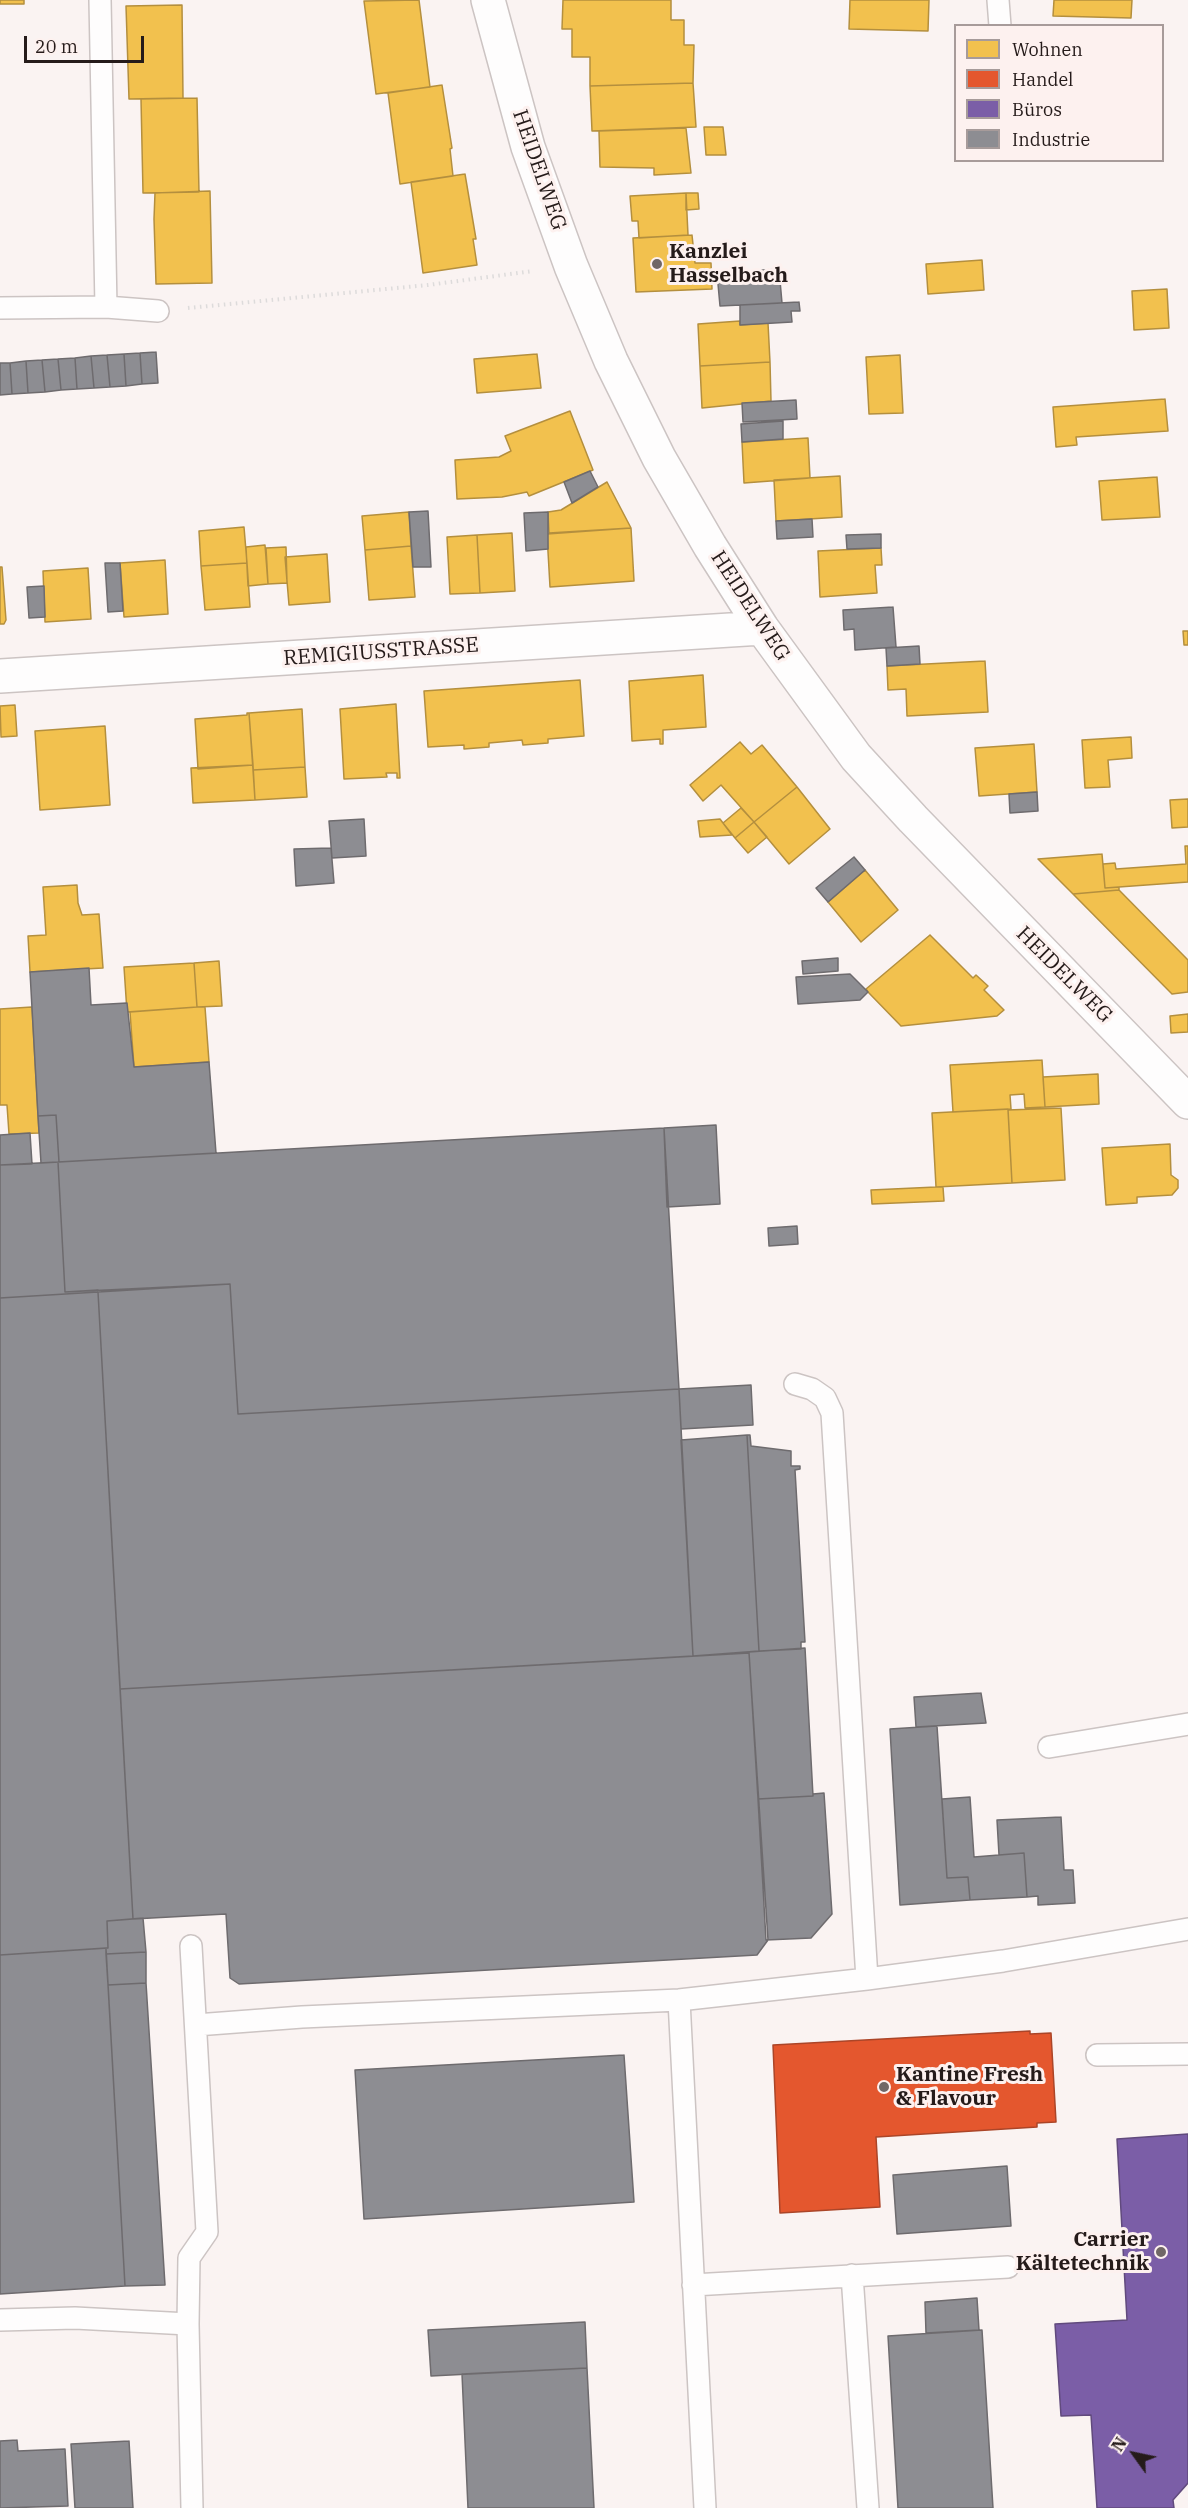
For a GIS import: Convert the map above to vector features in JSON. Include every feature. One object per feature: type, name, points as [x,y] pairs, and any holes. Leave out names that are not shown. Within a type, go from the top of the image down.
[{"type":"street","name":"HEIDELWEG","points":[[488,0],[528,147],[571,266],[611,361],[659,458],[710,546],[762,628],[856,757],[920,827],[1188,1102]]},
{"type":"street","name":"REMIGIUSSTRASSE","points":[[0,676],[762,628]]},
{"type":"lane","points":[[100,0],[106,307]]},
{"type":"lane","points":[[998,0],[1000,24]]},
{"type":"lane","points":[[0,308],[106,307],[158,311]]},
{"type":"lane","points":[[795,1384],[812,1389],[825,1398],[832,1413],[867,1979]]},
{"type":"lane","points":[[1049,1747],[1188,1724]]},
{"type":"lane","points":[[196,2025],[325,2016],[679,2000],[1003,1961],[1188,1929]]},
{"type":"lane","points":[[191,1946],[207,2232],[189,2258],[192,2508]]},
{"type":"lane","points":[[679,2000],[705,2508]]},
{"type":"lane","points":[[1097,2055],[1188,2054]]},
{"type":"lane","points":[[693,2285],[1008,2267]]},
{"type":"lane","points":[[852,2275],[868,2508]]},
{"type":"lane","points":[[0,2320],[75,2318],[188,2324]]},
{"type":"path","points":[[158,311],[428,285],[571,266]]},
{"type":"building: Wohnen","points":[[0,0],[24,0],[24,4],[0,4]]},
{"type":"building: Wohnen","points":[[419,0],[430,87],[376,94],[364,1]]},
{"type":"building: Wohnen","points":[[563,0],[671,0],[671,20],[684,20],[684,45],[694,45],[693,83],[590,86],[590,57],[572,57],[572,29],[562,29]]},
{"type":"building: Wohnen","points":[[850,0],[929,0],[928,31],[849,29]]},
{"type":"building: Wohnen","points":[[1054,0],[1132,0],[1131,18],[1053,16]]},
{"type":"building: Wohnen","points":[[182,5],[183,98],[129,99],[126,6]]},
{"type":"building: Wohnen","points":[[693,83],[696,127],[592,131],[590,86]]},
{"type":"building: Wohnen","points":[[442,85],[452,148],[450,149],[453,176],[400,184],[388,93]]},
{"type":"building: Wohnen","points":[[197,98],[199,192],[143,193],[141,99]]},
{"type":"building: Wohnen","points":[[704,127],[723,127],[726,155],[706,155]]},
{"type":"building: Wohnen","points":[[686,128],[691,173],[654,175],[654,168],[600,167],[599,131]]},
{"type":"building: Wohnen","points":[[465,174],[476,239],[473,239],[477,265],[423,273],[411,182]]},
{"type":"building: Wohnen","points":[[210,191],[212,283],[156,284],[155,193]]},
{"type":"building: Wohnen","points":[[686,193],[698,193],[699,209],[686,210]]},
{"type":"building: Wohnen","points":[[686,193],[688,235],[639,238],[638,221],[632,221],[630,196]]},
{"type":"building: Wohnen","points":[[692,235],[695,263],[711,263],[712,289],[636,292],[633,238]]},
{"type":"building: Wohnen","points":[[982,260],[984,290],[928,294],[926,264]]},
{"type":"building: Wohnen","points":[[1167,289],[1169,328],[1134,330],[1132,291]]},
{"type":"building: Wohnen","points":[[740,321],[740,325],[768,323],[770,362],[700,366],[698,324]]},
{"type":"building: Wohnen","points":[[537,354],[541,388],[477,393],[474,359]]},
{"type":"building: Wohnen","points":[[900,355],[903,413],[869,414],[866,357]]},
{"type":"building: Wohnen","points":[[770,362],[771,401],[702,408],[700,366]]},
{"type":"building: Wohnen","points":[[1165,399],[1168,431],[1076,437],[1077,445],[1056,447],[1053,407]]},
{"type":"building: Wohnen","points":[[570,411],[593,470],[529,496],[527,492],[502,497],[457,499],[455,460],[499,457],[511,451],[505,436]]},
{"type":"building: Wohnen","points":[[808,438],[810,478],[744,483],[742,442]]},
{"type":"building: Wohnen","points":[[840,476],[842,517],[776,521],[774,480]]},
{"type":"building: Wohnen","points":[[1157,477],[1160,517],[1102,520],[1099,481]]},
{"type":"building: Wohnen","points":[[607,482],[631,528],[549,533],[548,512],[561,510]]},
{"type":"building: Wohnen","points":[[409,512],[411,546],[365,550],[362,516]]},
{"type":"building: Wohnen","points":[[244,527],[247,563],[201,566],[199,531]]},
{"type":"building: Wohnen","points":[[631,528],[634,581],[550,587],[547,534]]},
{"type":"building: Wohnen","points":[[512,533],[515,591],[480,593],[477,535]]},
{"type":"building: Wohnen","points":[[477,535],[480,593],[450,594],[447,537]]},
{"type":"building: Wohnen","points":[[265,545],[268,584],[248,586],[246,547]]},
{"type":"building: Wohnen","points":[[411,546],[415,597],[369,600],[365,550]]},
{"type":"building: Wohnen","points":[[286,547],[287,583],[268,584],[266,548]]},
{"type":"building: Wohnen","points":[[881,548],[882,565],[875,565],[877,593],[820,597],[818,551]]},
{"type":"building: Wohnen","points":[[327,554],[330,602],[289,605],[285,557]]},
{"type":"building: Wohnen","points":[[165,560],[168,614],[124,617],[120,563]]},
{"type":"building: Wohnen","points":[[247,563],[250,607],[205,610],[201,566]]},
{"type":"building: Wohnen","points":[[0,567],[2,567],[6,620],[4,624],[0,624]]},
{"type":"building: Wohnen","points":[[88,568],[91,619],[45,622],[43,571]]},
{"type":"building: Wohnen","points":[[1183,631],[1188,631],[1188,645],[1184,645]]},
{"type":"building: Wohnen","points":[[985,661],[988,712],[907,716],[906,689],[888,690],[887,666]]},
{"type":"building: Wohnen","points":[[703,675],[706,727],[663,730],[663,744],[660,744],[660,739],[632,741],[629,681]]},
{"type":"building: Wohnen","points":[[580,680],[584,736],[548,739],[548,743],[523,745],[522,740],[489,743],[489,747],[464,749],[464,745],[428,747],[424,691]]},
{"type":"building: Wohnen","points":[[396,704],[400,778],[397,778],[397,773],[386,773],[387,777],[344,779],[340,709]]},
{"type":"building: Wohnen","points":[[15,705],[17,736],[1,737],[0,706]]},
{"type":"building: Wohnen","points":[[302,709],[305,767],[253,770],[249,713]]},
{"type":"building: Wohnen","points":[[249,713],[253,765],[198,769],[195,719],[247,715]]},
{"type":"building: Wohnen","points":[[105,726],[110,805],[40,810],[35,731]]},
{"type":"building: Wohnen","points":[[1131,737],[1132,758],[1108,760],[1110,787],[1085,788],[1082,740]]},
{"type":"building: Wohnen","points":[[740,742],[751,754],[762,745],[797,787],[754,822],[721,785],[703,801],[690,785]]},
{"type":"building: Wohnen","points":[[1034,744],[1037,792],[979,796],[975,748]]},
{"type":"building: Wohnen","points":[[253,765],[255,800],[193,803],[191,768]]},
{"type":"building: Wohnen","points":[[305,767],[307,797],[255,800],[253,770]]},
{"type":"building: Wohnen","points":[[797,787],[830,829],[789,864],[754,822]]},
{"type":"building: Wohnen","points":[[1188,799],[1188,827],[1172,828],[1170,800]]},
{"type":"building: Wohnen","points":[[741,808],[754,822],[735,838],[723,823]]},
{"type":"building: Wohnen","points":[[720,819],[732,835],[700,837],[698,821]]},
{"type":"building: Wohnen","points":[[754,822],[767,837],[748,853],[735,838]]},
{"type":"building: Wohnen","points":[[1185,846],[1188,846],[1188,882],[1105,888],[1103,864],[1115,863],[1116,869],[1186,864]]},
{"type":"building: Wohnen","points":[[1102,854],[1105,888],[1119,887],[1119,890],[1073,894],[1038,859]]},
{"type":"building: Wohnen","points":[[865,870],[898,910],[861,942],[828,902]]},
{"type":"building: Wohnen","points":[[77,885],[78,903],[82,915],[99,914],[103,968],[30,972],[28,936],[46,935],[43,887]]},
{"type":"building: Wohnen","points":[[1119,890],[1188,960],[1188,992],[1172,994],[1073,894]]},
{"type":"building: Wohnen","points":[[930,935],[973,978],[976,975],[988,986],[984,990],[1004,1010],[997,1016],[901,1026],[866,989]]},
{"type":"building: Wohnen","points":[[219,961],[222,1006],[197,1007],[194,963]]},
{"type":"building: Wohnen","points":[[194,963],[197,1007],[127,1012],[124,967]]},
{"type":"building: Wohnen","points":[[32,1007],[39,1133],[9,1134],[7,1105],[0,1105],[0,1009]]},
{"type":"building: Wohnen","points":[[205,1007],[209,1062],[134,1067],[130,1012]]},
{"type":"building: Wohnen","points":[[1188,1014],[1188,1032],[1171,1033],[1170,1016]]},
{"type":"building: Wohnen","points":[[1042,1060],[1045,1107],[1025,1108],[1024,1094],[1010,1095],[1011,1109],[953,1112],[950,1065]]},
{"type":"building: Wohnen","points":[[1098,1074],[1099,1104],[1045,1107],[1043,1077]]},
{"type":"building: Wohnen","points":[[1061,1108],[1065,1180],[1012,1183],[1008,1110]]},
{"type":"building: Wohnen","points":[[1008,1109],[1012,1183],[936,1187],[932,1113]]},
{"type":"building: Wohnen","points":[[1170,1144],[1171,1175],[1178,1180],[1178,1188],[1172,1195],[1137,1197],[1137,1203],[1106,1205],[1102,1148]]},
{"type":"building: Wohnen","points":[[943,1187],[944,1201],[872,1204],[871,1190]]},
{"type":"building: Handel","points":[[1030,2031],[1030,2034],[1051,2033],[1056,2122],[1037,2123],[1037,2127],[876,2137],[880,2207],[780,2213],[773,2045]]},
{"type":"building: Büros","points":[[1188,2134],[1188,2483],[1173,2500],[1174,2508],[1097,2508],[1091,2415],[1061,2416],[1055,2324],[1127,2320],[1117,2139]]},
{"type":"building: Industrie","points":[[779,269],[782,303],[720,306],[717,273]]},
{"type":"building: Industrie","points":[[799,302],[800,311],[791,311],[792,322],[740,325],[740,305]]},
{"type":"building: Industrie","points":[[156,352],[158,383],[142,384],[140,353]]},
{"type":"building: Industrie","points":[[140,353],[142,384],[126,386],[124,354]]},
{"type":"building: Industrie","points":[[124,354],[126,386],[110,387],[107,355]]},
{"type":"building: Industrie","points":[[107,355],[110,387],[94,388],[91,356]]},
{"type":"building: Industrie","points":[[91,356],[94,388],[77,389],[75,358]]},
{"type":"building: Industrie","points":[[75,358],[77,389],[61,390],[58,359]]},
{"type":"building: Industrie","points":[[58,359],[61,390],[45,392],[42,360]]},
{"type":"building: Industrie","points":[[42,360],[45,392],[28,393],[26,361]]},
{"type":"building: Industrie","points":[[26,361],[28,393],[12,394],[10,363]]},
{"type":"building: Industrie","points":[[0,363],[10,363],[12,394],[0,395]]},
{"type":"building: Industrie","points":[[796,400],[797,419],[743,422],[742,403]]},
{"type":"building: Industrie","points":[[783,421],[783,439],[742,442],[741,424]]},
{"type":"building: Industrie","points":[[590,471],[598,487],[572,503],[564,482]]},
{"type":"building: Industrie","points":[[428,511],[431,567],[413,567],[409,512]]},
{"type":"building: Industrie","points":[[548,512],[548,549],[526,551],[524,513]]},
{"type":"building: Industrie","points":[[812,519],[813,537],[777,539],[776,521]]},
{"type":"building: Industrie","points":[[881,534],[881,548],[847,549],[846,535]]},
{"type":"building: Industrie","points":[[105,563],[120,563],[123,611],[108,612]]},
{"type":"building: Industrie","points":[[44,586],[45,617],[29,618],[27,587]]},
{"type":"building: Industrie","points":[[893,607],[896,647],[855,650],[854,629],[844,630],[843,610]]},
{"type":"building: Industrie","points":[[919,646],[920,664],[887,666],[886,648]]},
{"type":"building: Industrie","points":[[1037,792],[1038,811],[1010,813],[1009,794]]},
{"type":"building: Industrie","points":[[364,819],[366,856],[332,858],[329,821]]},
{"type":"building: Industrie","points":[[331,848],[334,883],[296,886],[294,849]]},
{"type":"building: Industrie","points":[[854,857],[865,870],[828,902],[816,888]]},
{"type":"building: Industrie","points":[[838,958],[838,971],[803,974],[802,961]]},
{"type":"building: Industrie","points":[[89,968],[91,1005],[127,1003],[134,1067],[209,1062],[216,1153],[59,1162],[56,1115],[38,1116],[30,972]]},
{"type":"building: Industrie","points":[[850,974],[868,992],[860,1000],[798,1004],[796,977]]},
{"type":"building: Industrie","points":[[56,1115],[59,1162],[41,1163],[38,1116]]},
{"type":"building: Industrie","points":[[716,1125],[720,1204],[667,1207],[664,1128]]},
{"type":"building: Industrie","points":[[664,1128],[679,1389],[238,1414],[230,1284],[65,1292],[58,1162]]},
{"type":"building: Industrie","points":[[30,1133],[32,1164],[0,1165],[0,1135]]},
{"type":"building: Industrie","points":[[58,1162],[65,1292],[98,1290],[98,1292],[0,1298],[0,1165]]},
{"type":"building: Industrie","points":[[797,1226],[798,1244],[769,1246],[768,1228]]},
{"type":"building: Industrie","points":[[230,1284],[238,1414],[679,1389],[693,1656],[120,1689],[98,1292]]},
{"type":"building: Industrie","points":[[98,1292],[133,1919],[107,1921],[108,1948],[0,1955],[0,1298]]},
{"type":"building: Industrie","points":[[751,1385],[753,1425],[681,1429],[679,1389]]},
{"type":"building: Industrie","points":[[747,1435],[759,1651],[693,1656],[681,1440]]},
{"type":"building: Industrie","points":[[747,1435],[750,1435],[751,1446],[791,1451],[791,1466],[800,1466],[800,1469],[795,1470],[805,1642],[801,1642],[801,1649],[759,1651]]},
{"type":"building: Industrie","points":[[805,1648],[813,1796],[758,1799],[749,1652]]},
{"type":"building: Industrie","points":[[749,1653],[768,1940],[757,1955],[239,1984],[230,1978],[226,1914],[133,1919],[120,1689]]},
{"type":"building: Industrie","points":[[981,1693],[986,1723],[916,1727],[914,1697]]},
{"type":"building: Industrie","points":[[937,1726],[947,1878],[968,1877],[970,1900],[900,1905],[890,1729]]},
{"type":"building: Industrie","points":[[824,1793],[832,1914],[811,1938],[766,1940],[758,1799],[813,1796],[813,1794]]},
{"type":"building: Industrie","points":[[970,1797],[974,1857],[1024,1853],[1027,1897],[970,1900],[968,1877],[947,1878],[942,1799]]},
{"type":"building: Industrie","points":[[1061,1817],[1064,1870],[1073,1870],[1075,1903],[1038,1905],[1038,1896],[1027,1897],[1024,1853],[999,1855],[997,1820]]},
{"type":"building: Industrie","points":[[143,1918],[146,1952],[106,1954],[106,1948],[108,1948],[107,1921]]},
{"type":"building: Industrie","points":[[106,1948],[125,2286],[0,2294],[0,1955]]},
{"type":"building: Industrie","points":[[146,1952],[146,1983],[108,1985],[106,1954]]},
{"type":"building: Industrie","points":[[146,1983],[165,2285],[125,2286],[108,1985]]},
{"type":"building: Industrie","points":[[624,2055],[634,2202],[364,2219],[355,2070]]},
{"type":"building: Industrie","points":[[1007,2166],[1011,2226],[897,2234],[893,2175]]},
{"type":"building: Industrie","points":[[977,2298],[979,2330],[926,2333],[925,2302]]},
{"type":"building: Industrie","points":[[585,2322],[587,2368],[431,2376],[428,2330]]},
{"type":"building: Industrie","points":[[982,2330],[993,2508],[898,2508],[888,2336]]},
{"type":"building: Industrie","points":[[587,2368],[594,2508],[468,2508],[462,2374]]},
{"type":"building: Industrie","points":[[17,2440],[18,2451],[65,2449],[68,2506],[0,2508],[0,2441]]},
{"type":"building: Industrie","points":[[129,2441],[133,2508],[75,2508],[71,2444]]},
{"type":"place","name":"Kanzlei Hasselbach","points":[[657,264]]},
{"type":"place","name":"Kantine Fresh & Flavour","points":[[884,2087]]},
{"type":"place","name":"Carrier Kältetechnik","points":[[1161,2252]]}]
